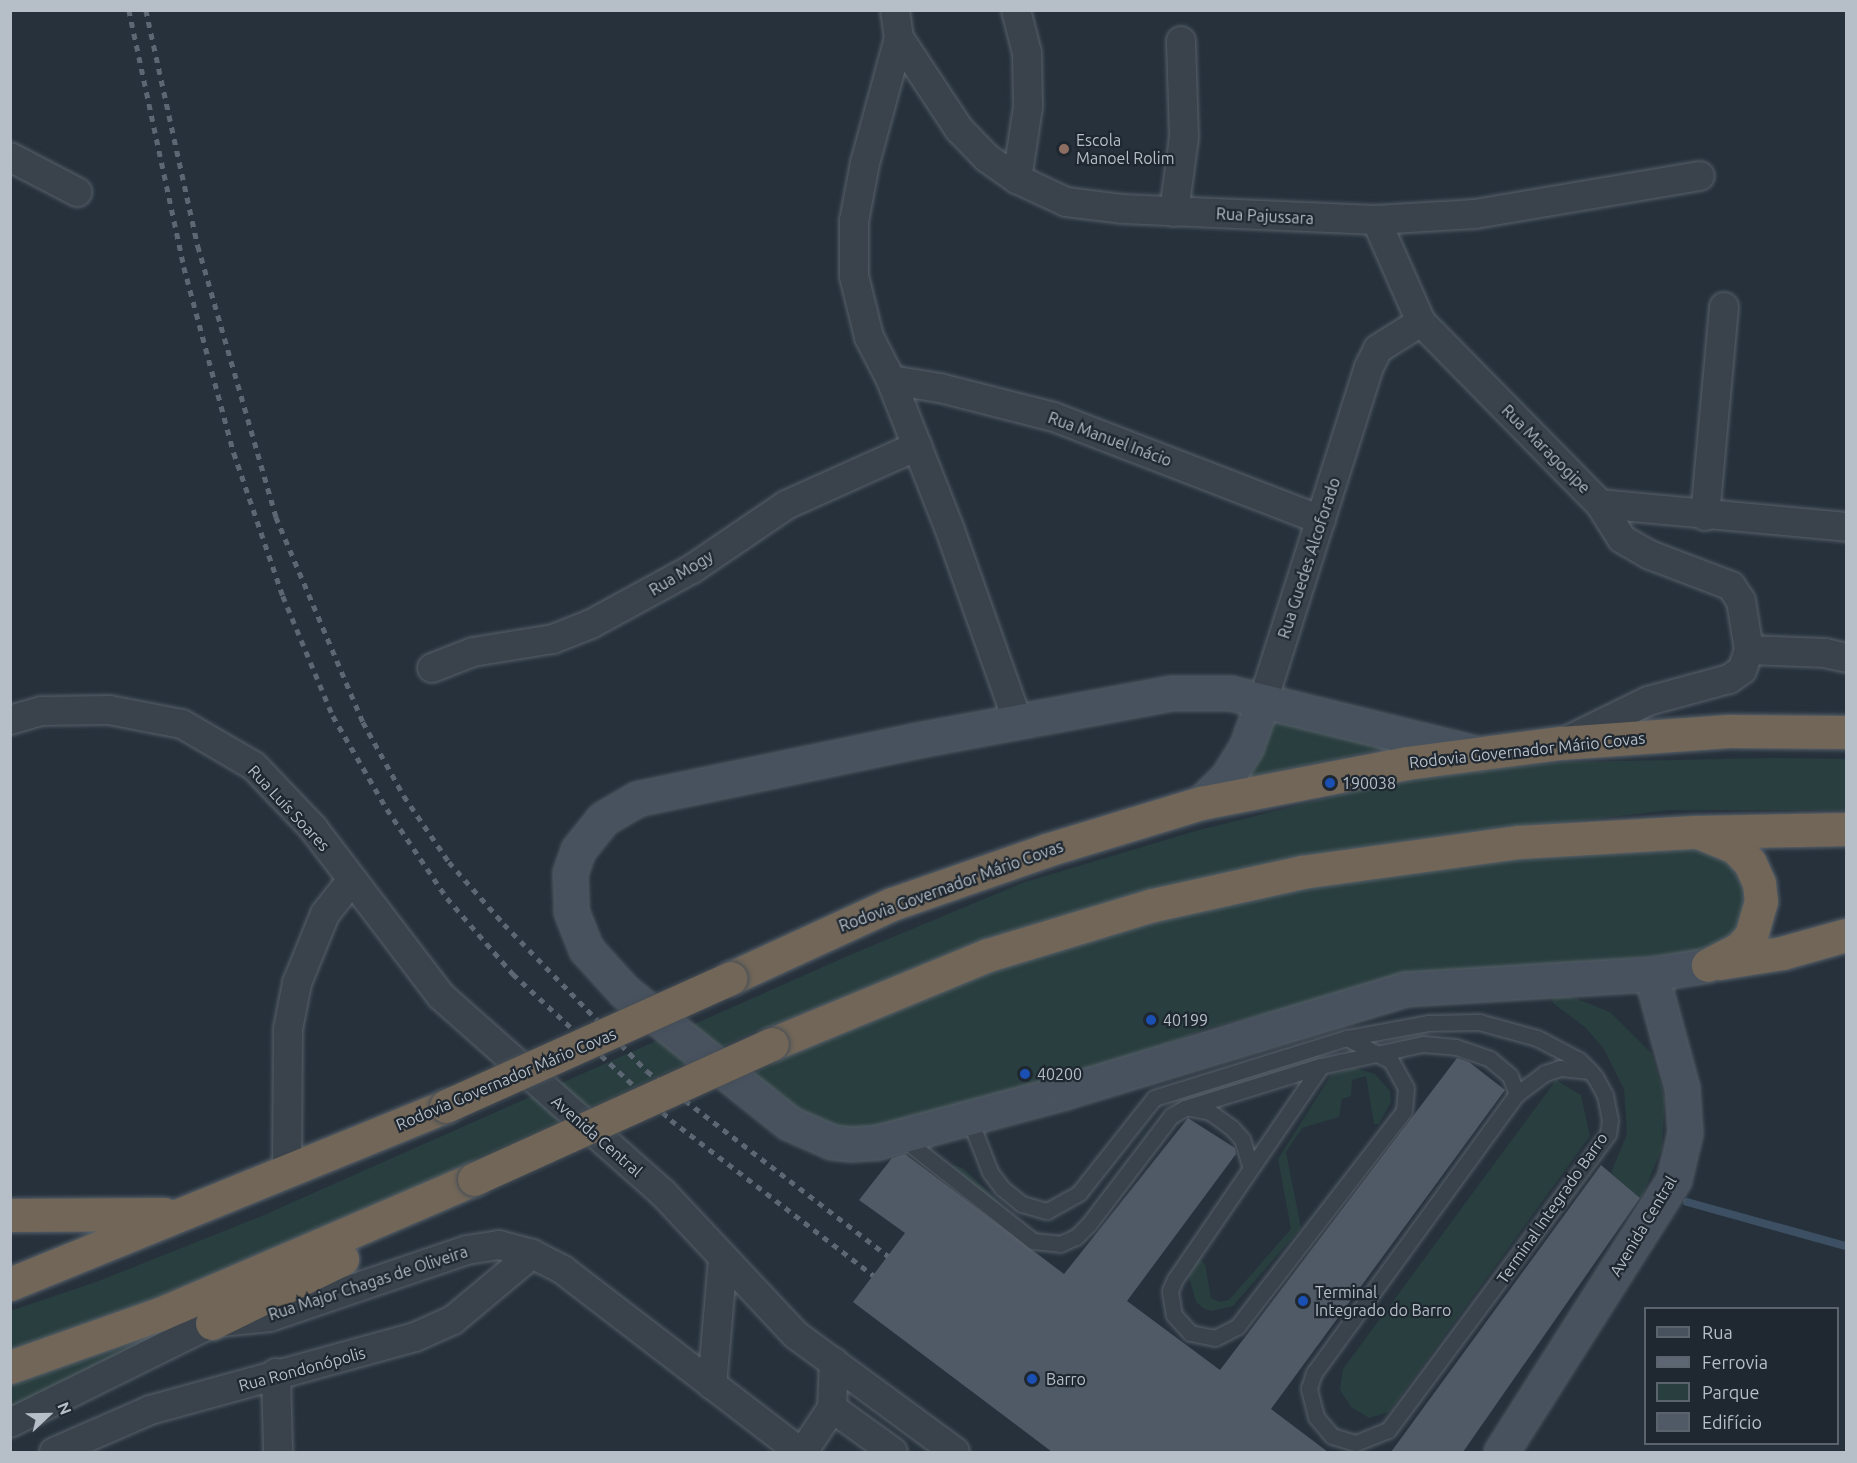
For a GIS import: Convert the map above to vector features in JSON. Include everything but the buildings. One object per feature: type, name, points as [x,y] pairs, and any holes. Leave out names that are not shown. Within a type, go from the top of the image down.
[{"type":"highway","name":"Rodovia Governador Mário Covas","points":[[10,1284],[446,1106],[892,904],[1047,850],[1201,803],[1364,770],[1561,743],[1730,731],[1846,732]]},
{"type":"highway","points":[[10,1367],[160,1314],[388,1219],[772,1044],[988,955],[1153,905],[1302,872],[1519,842],[1695,832],[1846,829]]},
{"type":"highway","points":[[1695,832],[1736,847],[1750,863],[1761,901],[1751,936],[1739,949],[1708,965]]},
{"type":"highway","points":[[1708,965],[1782,953],[1846,935]]},
{"type":"highway","points":[[10,1215],[184,1213]]},
{"type":"highway","points":[[212,1323],[342,1258],[388,1219]]},
{"type":"street","points":[[895,10],[900,39],[865,163],[854,221],[854,276],[869,337],[891,380],[918,446],[1018,722]]},
{"type":"street","points":[[1016,10],[1027,53],[1028,107],[1017,179]]},
{"type":"street","name":"Rua Pajussara","points":[[900,39],[959,129],[987,158],[1017,179],[1066,202],[1174,212],[1376,220],[1475,214],[1700,176]]},
{"type":"street","points":[[1174,212],[1184,137],[1181,40]]},
{"type":"street","points":[[10,157],[77,192]]},
{"type":"street","name":"Rua Maragogipe","points":[[1376,220],[1421,322],[1600,504],[1705,516],[1846,527]]},
{"type":"street","points":[[1705,516],[1724,307]]},
{"type":"street","name":"Rua Guedes Alcoforado","points":[[1201,803],[1227,778],[1246,748],[1369,367],[1378,349],[1421,322]]},
{"type":"street","name":"Rua Manuel Inácio","points":[[891,380],[940,388],[1054,417],[1321,520]]},
{"type":"street","name":"Rua Mogy","points":[[432,668],[473,652],[553,639],[591,624],[692,569],[786,505],[918,446]]},
{"type":"street","points":[[1561,743],[1648,701],[1729,680],[1742,670],[1749,650],[1747,620],[1741,601],[1731,586],[1650,555],[1622,539],[1600,504]]},
{"type":"street","points":[[1749,650],[1825,653],[1846,658]]},
{"type":"street","points":[[1479,754],[1230,693],[1171,693],[637,799],[603,819],[578,850],[570,873],[571,911],[578,934],[596,963],[625,992],[764,1106],[789,1123],[832,1142],[866,1144],[969,1118],[1405,989],[1651,974],[1708,965]]},
{"type":"street","name":"Rua Luís Soares","points":[[10,720],[42,711],[109,710],[182,724],[254,766],[313,828],[351,881]]},
{"type":"street","points":[[286,1172],[288,1029],[297,983],[325,914],[351,881]]},
{"type":"street","name":"Avenida Central","points":[[351,881],[441,996],[663,1193],[796,1335],[955,1452]]},
{"type":"street","name":"Avenida Central","points":[[1502,1452],[1674,1179],[1685,1133],[1682,1088],[1651,974]]},
{"type":"street","name":"Rua Major Chagas de Oliveira","points":[[10,1424],[212,1323],[270,1317],[484,1245],[507,1246],[532,1254]]},
{"type":"street","points":[[532,1254],[563,1270],[801,1452],[832,1408],[834,1362]]},
{"type":"street","name":"Rua Rondonópolis","points":[[54,1452],[150,1410],[276,1373],[378,1349],[453,1320],[532,1254]]},
{"type":"street","points":[[712,1385],[723,1259]]},
{"type":"street","points":[[276,1373],[278,1452]]},
{"type":"street","points":[[832,1408],[893,1452]]},
{"type":"lane","points":[[969,1118],[990,1172],[1002,1188],[1022,1204],[1047,1211],[1079,1193],[1154,1098],[1347,1038],[1428,1023],[1479,1023],[1508,1027],[1545,1041],[1590,1071]]},
{"type":"lane","points":[[1320,1066],[1175,1279],[1170,1303],[1181,1326],[1202,1337],[1227,1334],[1243,1320],[1404,1111],[1407,1101],[1401,1075],[1391,1061],[1347,1038]]},
{"type":"lane","points":[[899,1136],[1033,1241],[1060,1244],[1077,1237],[1089,1224],[1171,1116],[1185,1108],[1320,1066],[1423,1044],[1474,1051],[1501,1067],[1517,1094]]},
{"type":"lane","name":"Terminal Integrado Barro","points":[[1560,1068],[1590,1071],[1605,1095],[1609,1127],[1575,1181],[1388,1430],[1355,1443],[1332,1436],[1316,1417],[1312,1404],[1309,1388],[1314,1373],[1517,1094],[1545,1073],[1560,1068]]},
{"type":"lane","points":[[1185,1108],[1210,1112],[1232,1128],[1242,1139],[1251,1168]]},
{"type":"green space","points":[[1232,695],[1393,747],[1234,780],[1247,718]]},
{"type":"green space","points":[[1846,759],[1846,810],[1671,810],[1516,828],[869,989],[754,1032],[295,1246],[11,1353],[10,1311],[96,1282],[264,1215],[850,955],[1022,883],[1195,831],[1420,775],[1567,762]]},
{"type":"green space","points":[[1681,841],[1728,860],[1743,888],[1744,901],[1738,929],[1718,952],[1432,973],[1205,1029],[1074,1081],[875,1134],[846,1132],[789,1108],[730,1075],[988,955],[1401,868]]},
{"type":"green space","points":[[1567,995],[1610,1012],[1652,1054],[1665,1099],[1662,1148],[1641,1199],[1611,1173],[1627,1134],[1624,1089],[1604,1049],[1586,1028],[1553,1003],[1552,996]]},
{"type":"green space","points":[[1354,1068],[1375,1074],[1390,1091],[1391,1102],[1379,1124],[1374,1124],[1366,1076],[1352,1080],[1351,1096],[1342,1099],[1339,1117],[1302,1128],[1286,1152],[1301,1228],[1233,1306],[1211,1311],[1203,1308],[1196,1302],[1189,1277],[1198,1259],[1205,1264],[1211,1298],[1220,1302],[1229,1300],[1291,1229],[1278,1159],[1331,1075]]},
{"type":"green space","points":[[1556,1080],[1581,1095],[1590,1136],[1389,1412],[1369,1418],[1351,1407],[1340,1390],[1343,1369]]},
{"type":"green space","points":[[952,1165],[963,1168],[1002,1205],[988,1199]]},
{"type":"green space","points":[[316,1257],[11,1417],[11,1375]]},
{"type":"waterway","points":[[1687,1202],[1846,1246]]},
{"type":"railway","points":[[129,10],[184,267],[234,453],[283,596],[333,716],[387,809],[447,898],[513,974],[671,1120],[873,1275]]},
{"type":"railway","points":[[146,10],[198,246],[276,517],[363,722],[404,796],[449,862],[504,924],[647,1071],[888,1256]]},
{"type":"place","name":"Escola Manoel Rolim","points":[[1064,149]]},
{"type":"place","name":"190038","points":[[1330,783]]},
{"type":"place","name":"40199","points":[[1151,1020]]},
{"type":"place","name":"40200","points":[[1025,1074]]},
{"type":"place","name":"Terminal Integrado do Barro","points":[[1303,1301]]},
{"type":"place","name":"Barro","points":[[1032,1379]]}]
